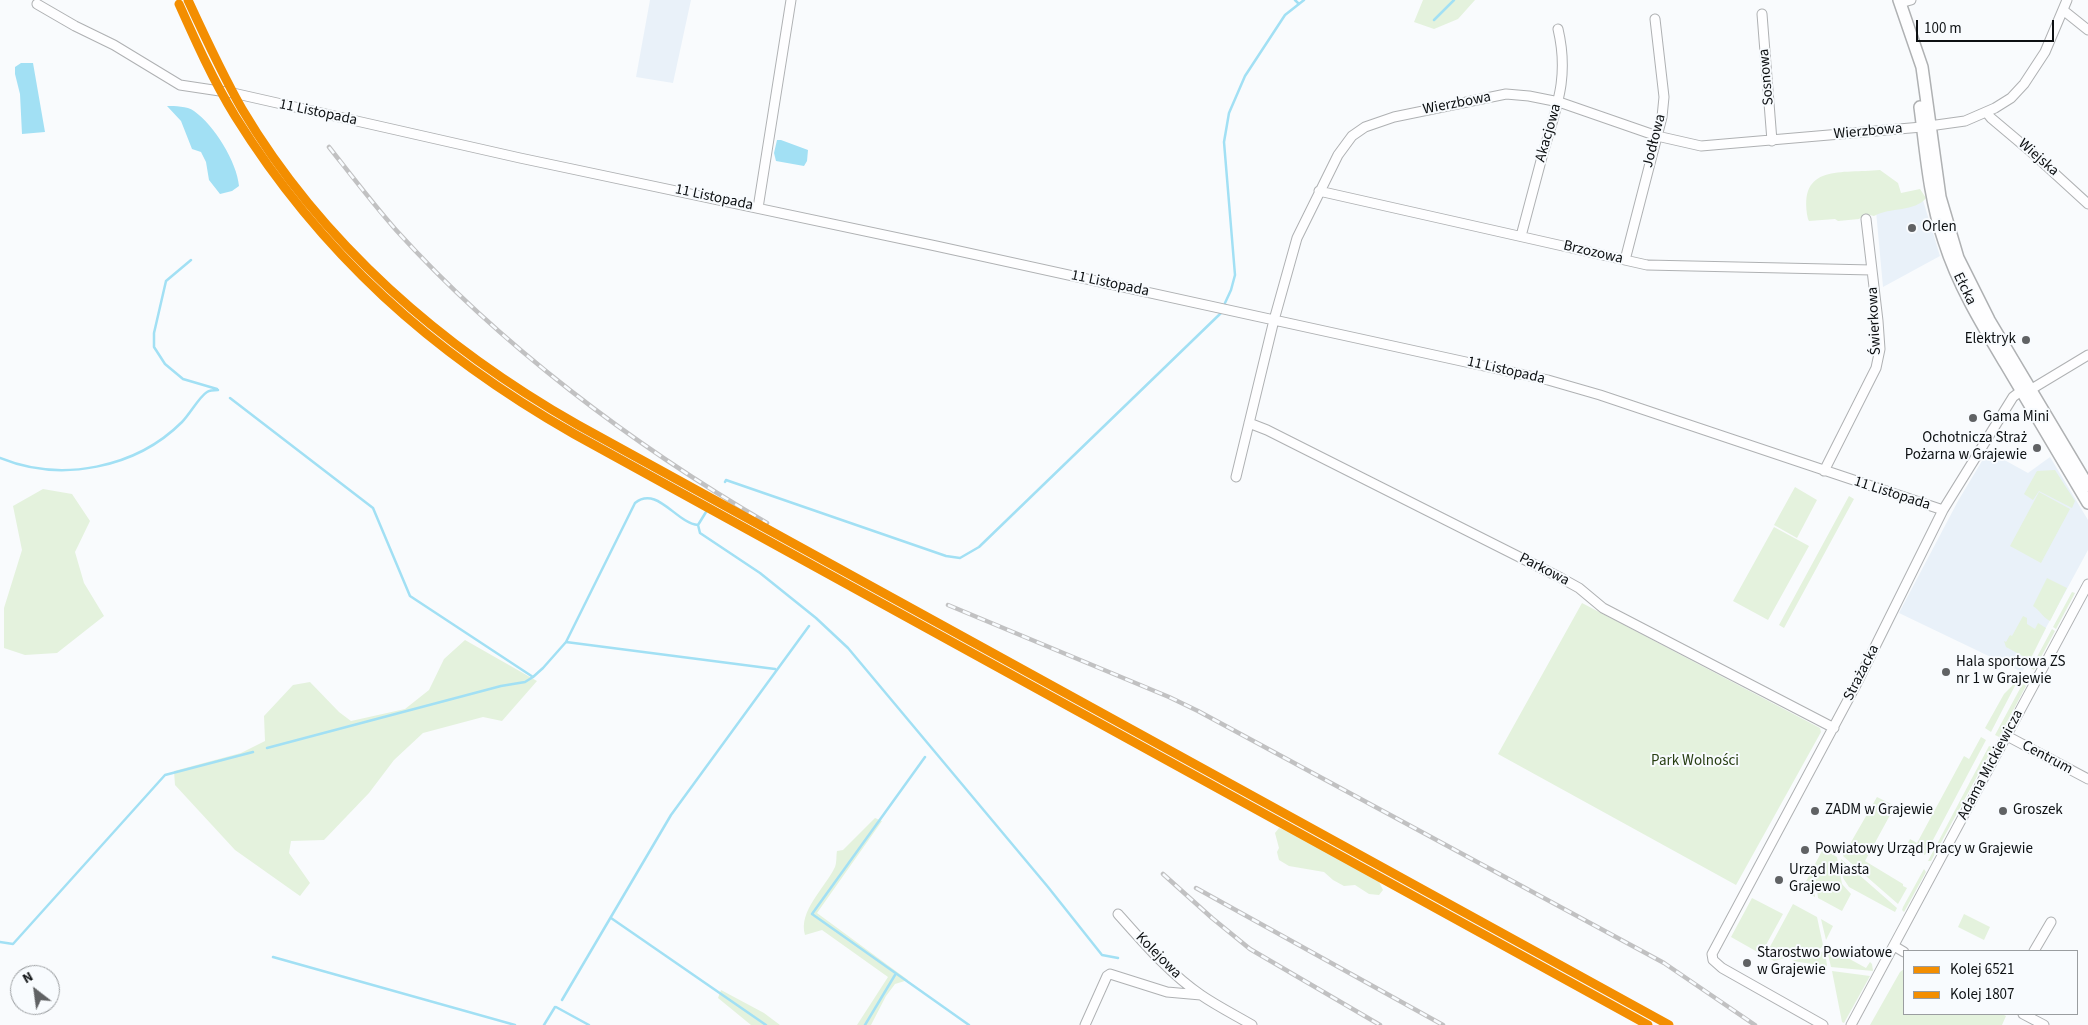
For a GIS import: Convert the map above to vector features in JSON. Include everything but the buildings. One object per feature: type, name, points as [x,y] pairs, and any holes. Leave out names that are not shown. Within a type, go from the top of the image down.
[{"type":"main road","name":"Ełcka","points":[[1903,1],[1922,67],[1926,127],[1940,197],[1958,258],[2025,392],[2088,503]]},
{"type":"main road","name":"Ełcka","points":[[2025,392],[2088,486]]},
{"type":"street","points":[[758,208],[791,0]]},
{"type":"street","name":"Wierzbowa","points":[[1236,477],[1291,252],[1319,191],[1345,144],[1358,132],[1373,123],[1404,114],[1506,94],[1559,102],[1657,136],[1682,143],[1710,146],[1926,127],[1965,121],[1987,113],[2011,98],[2029,79],[2045,52],[2067,0]]},
{"type":"street","name":"11 Listopada","points":[[37,4],[122,50],[180,85],[233,93],[520,158],[1548,380],[1600,395],[1942,510]]},
{"type":"street","points":[[2063,10],[2088,30]]},
{"type":"street","name":"Sosnowa","points":[[1762,14],[1772,141]]},
{"type":"street","name":"Jodłowa","points":[[1625,260],[1662,117],[1664,97],[1655,19]]},
{"type":"street","name":"Akacjowa","points":[[1521,236],[1563,83],[1563,62],[1558,29]]},
{"type":"street","name":"Wiejska","points":[[1987,113],[2088,204]]},
{"type":"street","name":"Brzozowa","points":[[1319,191],[1662,267],[1872,270]]},
{"type":"street","name":"Świerkowa","points":[[1824,471],[1876,368],[1879,357],[1878,321],[1866,219]]},
{"type":"street","name":"Strażacka","points":[[1823,1025],[1722,968],[1713,960],[1712,954],[1715,946],[1834,728],[1942,510],[2013,397],[2025,392],[2088,355]]},
{"type":"street","name":"Parkowa","points":[[1249,423],[1267,430],[1573,584],[1603,608],[1834,728]]},
{"type":"street","name":"Adama Mickiewicza","points":[[1851,1025],[2088,584]]},
{"type":"street","name":"Centrum","points":[[2007,736],[2088,779]]},
{"type":"street","name":"Kolejowa","points":[[1118,914],[1151,952],[1201,995],[1252,1025]]},
{"type":"street","points":[[2035,950],[2051,922]]},
{"type":"street","points":[[1894,946],[1903,951]]},
{"type":"street","name":"Kolejowa","points":[[1085,1025],[1107,976],[1110,974],[1167,992],[1201,995]]},
{"type":"street","points":[[2025,1015],[2044,1025]]},
{"type":"shaded area","points":[[650,0],[691,0],[673,83],[636,77]]},
{"type":"shaded area","points":[[1922,197],[1940,256],[1883,287],[1876,211]]},
{"type":"shaded area","points":[[1988,451],[2028,473],[2050,457],[2088,520],[2088,550],[2022,672],[1899,613],[1958,501]]},
{"type":"green space","points":[[1423,0],[1475,0],[1458,19],[1434,29],[1414,22]]},
{"type":"green space","points":[[1880,170],[1898,183],[1901,193],[1920,189],[1926,198],[1909,207],[1887,211],[1874,216],[1865,214],[1859,219],[1809,221],[1806,201],[1809,188],[1816,180],[1838,172]]},
{"type":"green space","points":[[2055,470],[2075,501],[2072,508],[2039,491],[2033,500],[2024,494],[2037,471]]},
{"type":"green space","points":[[1795,487],[1817,500],[1797,538],[1774,525]]},
{"type":"green space","points":[[43,489],[72,494],[90,521],[75,552],[84,583],[104,616],[57,653],[25,655],[4,648],[4,608],[22,550],[13,506]]},
{"type":"green space","points":[[2039,492],[2070,509],[2041,563],[2010,546]]},
{"type":"green space","points":[[1849,496],[1854,499],[1784,628],[1779,625]]},
{"type":"green space","points":[[1774,527],[1809,546],[1768,620],[1733,601]]},
{"type":"green space","points":[[2047,578],[2067,588],[2050,621],[2033,606]]},
{"type":"green space","points":[[2072,592],[2075,593],[2056,629],[2053,627]]},
{"type":"green space","name":"Park Wolności","points":[[1582,603],[1820,728],[1821,732],[1736,885],[1498,754]]},
{"type":"green space","points":[[2023,616],[2027,618],[2027,624],[2035,629],[2038,623],[2046,628],[2030,660],[2006,647],[2004,641],[2006,642],[2010,635],[2012,636]]},
{"type":"green space","points":[[2052,629],[2055,631],[2034,670],[2031,668]]},
{"type":"green space","points":[[465,640],[537,681],[502,721],[483,717],[423,733],[394,760],[369,793],[324,840],[291,841],[289,853],[310,883],[300,896],[235,850],[175,785],[174,771],[241,753],[265,741],[264,716],[293,685],[310,682],[339,712],[351,721],[405,709],[429,690],[444,659]]},
{"type":"green space","points":[[2016,679],[2018,680],[1991,732],[1985,728],[2004,694]]},
{"type":"green space","points":[[2023,683],[2026,686],[1999,737],[1995,735]]},
{"type":"green space","points":[[1981,737],[1986,740],[1925,855],[1908,843],[1910,839],[1917,843],[1964,756],[1969,759]]},
{"type":"green space","points":[[1989,746],[1993,747],[1931,861],[1928,861]]},
{"type":"green space","points":[[1877,797],[1895,806],[1865,861],[1907,888],[1898,904],[1843,856]]},
{"type":"green space","points":[[875,818],[882,821],[817,913],[908,980],[895,984],[886,996],[871,1025],[857,1025],[888,977],[822,930],[805,935],[804,926],[809,908],[835,867],[837,851],[843,850]]},
{"type":"green space","points":[[1279,828],[1294,833],[1339,857],[1379,882],[1383,890],[1379,895],[1369,894],[1355,885],[1344,886],[1324,872],[1289,866],[1279,860],[1277,852],[1279,848],[1275,833]]},
{"type":"green space","points":[[1823,849],[1837,857],[1842,884],[1851,894],[1842,911],[1818,898],[1814,866]]},
{"type":"green space","points":[[1841,859],[1897,908],[1895,912],[1849,887],[1843,878]]},
{"type":"green space","points":[[1813,869],[1815,897],[1801,890]]},
{"type":"green space","points":[[1924,869],[1926,872],[1904,912],[1902,910],[1903,907]]},
{"type":"green space","points":[[1752,898],[1783,914],[1761,954],[1731,937]]},
{"type":"green space","points":[[1793,904],[1817,917],[1823,945],[1821,948],[1774,961],[1765,956]]},
{"type":"green space","points":[[1964,914],[1990,927],[1984,940],[1958,927]]},
{"type":"green space","points":[[1821,919],[1833,926],[1826,940]]},
{"type":"green space","points":[[1826,946],[1866,968],[1870,962],[1873,971],[1831,967]]},
{"type":"green space","points":[[1825,951],[1827,966],[1792,961]]},
{"type":"green space","points":[[1903,970],[1903,1015],[2004,1015],[2006,1016],[2002,1025],[1870,1025]]},
{"type":"green space","points":[[1832,971],[1870,976],[1844,1023],[1842,1022]]},
{"type":"green space","points":[[721,990],[764,1013],[780,1025],[751,1025],[718,998]]},
{"type":"water","points":[[21,63],[33,63],[45,132],[22,134],[20,94],[15,74],[15,67]]},
{"type":"water","points":[[167,106],[188,108],[202,117],[229,155],[239,186],[232,191],[220,194],[209,180],[206,162],[201,152],[192,149],[181,121]]},
{"type":"water","points":[[777,140],[808,150],[807,161],[804,166],[776,161],[774,153]]},
{"type":"waterway","points":[[1295,0],[1299,4]]},
{"type":"waterway","points":[[1225,303],[1235,275],[1224,142],[1229,113],[1245,76],[1285,15],[1304,0]]},
{"type":"waterway","points":[[1434,20],[1454,0]]},
{"type":"waterway","points":[[191,260],[166,281],[154,333],[154,347],[165,364],[183,379],[217,389]]},
{"type":"waterway","points":[[725,482],[726,480],[946,556],[960,558],[979,547],[1221,313]]},
{"type":"waterway","points":[[0,458],[23,466],[72,470],[97,467],[120,460],[143,451],[163,438],[182,422],[204,394],[218,390]]},
{"type":"waterway","points":[[230,398],[373,508],[410,596],[533,677]]},
{"type":"waterway","points":[[267,748],[501,686],[525,682],[533,677],[566,642],[635,503],[643,499],[651,499],[666,506],[690,523],[698,525],[700,533],[760,573],[816,618],[848,648],[1048,887],[1102,955],[1118,958]]},
{"type":"waterway","points":[[698,525],[706,512]]},
{"type":"waterway","points":[[562,1000],[671,815],[809,626]]},
{"type":"waterway","points":[[566,642],[775,669]]},
{"type":"waterway","points":[[0,942],[13,944],[165,775],[253,752]]},
{"type":"waterway","points":[[925,757],[812,914],[969,1025]]},
{"type":"waterway","points":[[611,918],[766,1025]]},
{"type":"waterway","points":[[273,957],[515,1025]]},
{"type":"waterway","points":[[865,1025],[895,975]]},
{"type":"waterway","points":[[544,1025],[555,1007]]},
{"type":"waterway","points":[[556,1007],[589,1025]]},
{"type":"railway","points":[[241,126],[270,170],[334,249],[407,318],[489,380],[532,408],[1065,703]]},
{"type":"railway","points":[[329,147],[396,230],[436,272],[524,353],[618,426],[717,493],[767,523]]},
{"type":"railway","points":[[647,465],[668,474]]},
{"type":"railway","points":[[948,605],[1169,697],[1198,711],[1664,963],[1755,1025]]},
{"type":"railway","points":[[1163,874],[1250,949],[1380,1025]]},
{"type":"railway","points":[[1196,888],[1443,1025]]},
{"type":"rail line","name":"6521","points":[[188,0],[242,109],[274,158],[309,204],[348,248],[389,289],[433,327],[480,362],[528,395],[578,425],[1669,1025]]},
{"type":"rail line","name":"1807","points":[[179,4],[198,47],[235,116],[268,166],[304,213],[343,256],[384,296],[427,334],[473,370],[522,403],[574,434],[1648,1025]]},
{"type":"place","name":"Orlen","points":[[1912,228]]},
{"type":"place","name":"Elektryk","points":[[2026,340]]},
{"type":"place","name":"Gama Mini","points":[[1973,418]]},
{"type":"place","name":"Ochotnicza Straż Pożarna w Grajewie","points":[[2037,448]]},
{"type":"place","name":"Hala sportowa ZS nr 1 w Grajewie","points":[[1946,672]]},
{"type":"place","name":"ZADM w Grajewie","points":[[1815,811]]},
{"type":"place","name":"Groszek","points":[[2003,811]]},
{"type":"place","name":"Powiatowy Urząd Pracy w Grajewie","points":[[1805,850]]},
{"type":"place","name":"Urząd Miasta Grajewo","points":[[1779,880]]},
{"type":"place","name":"Starostwo Powiatowe w Grajewie","points":[[1747,963]]}]
